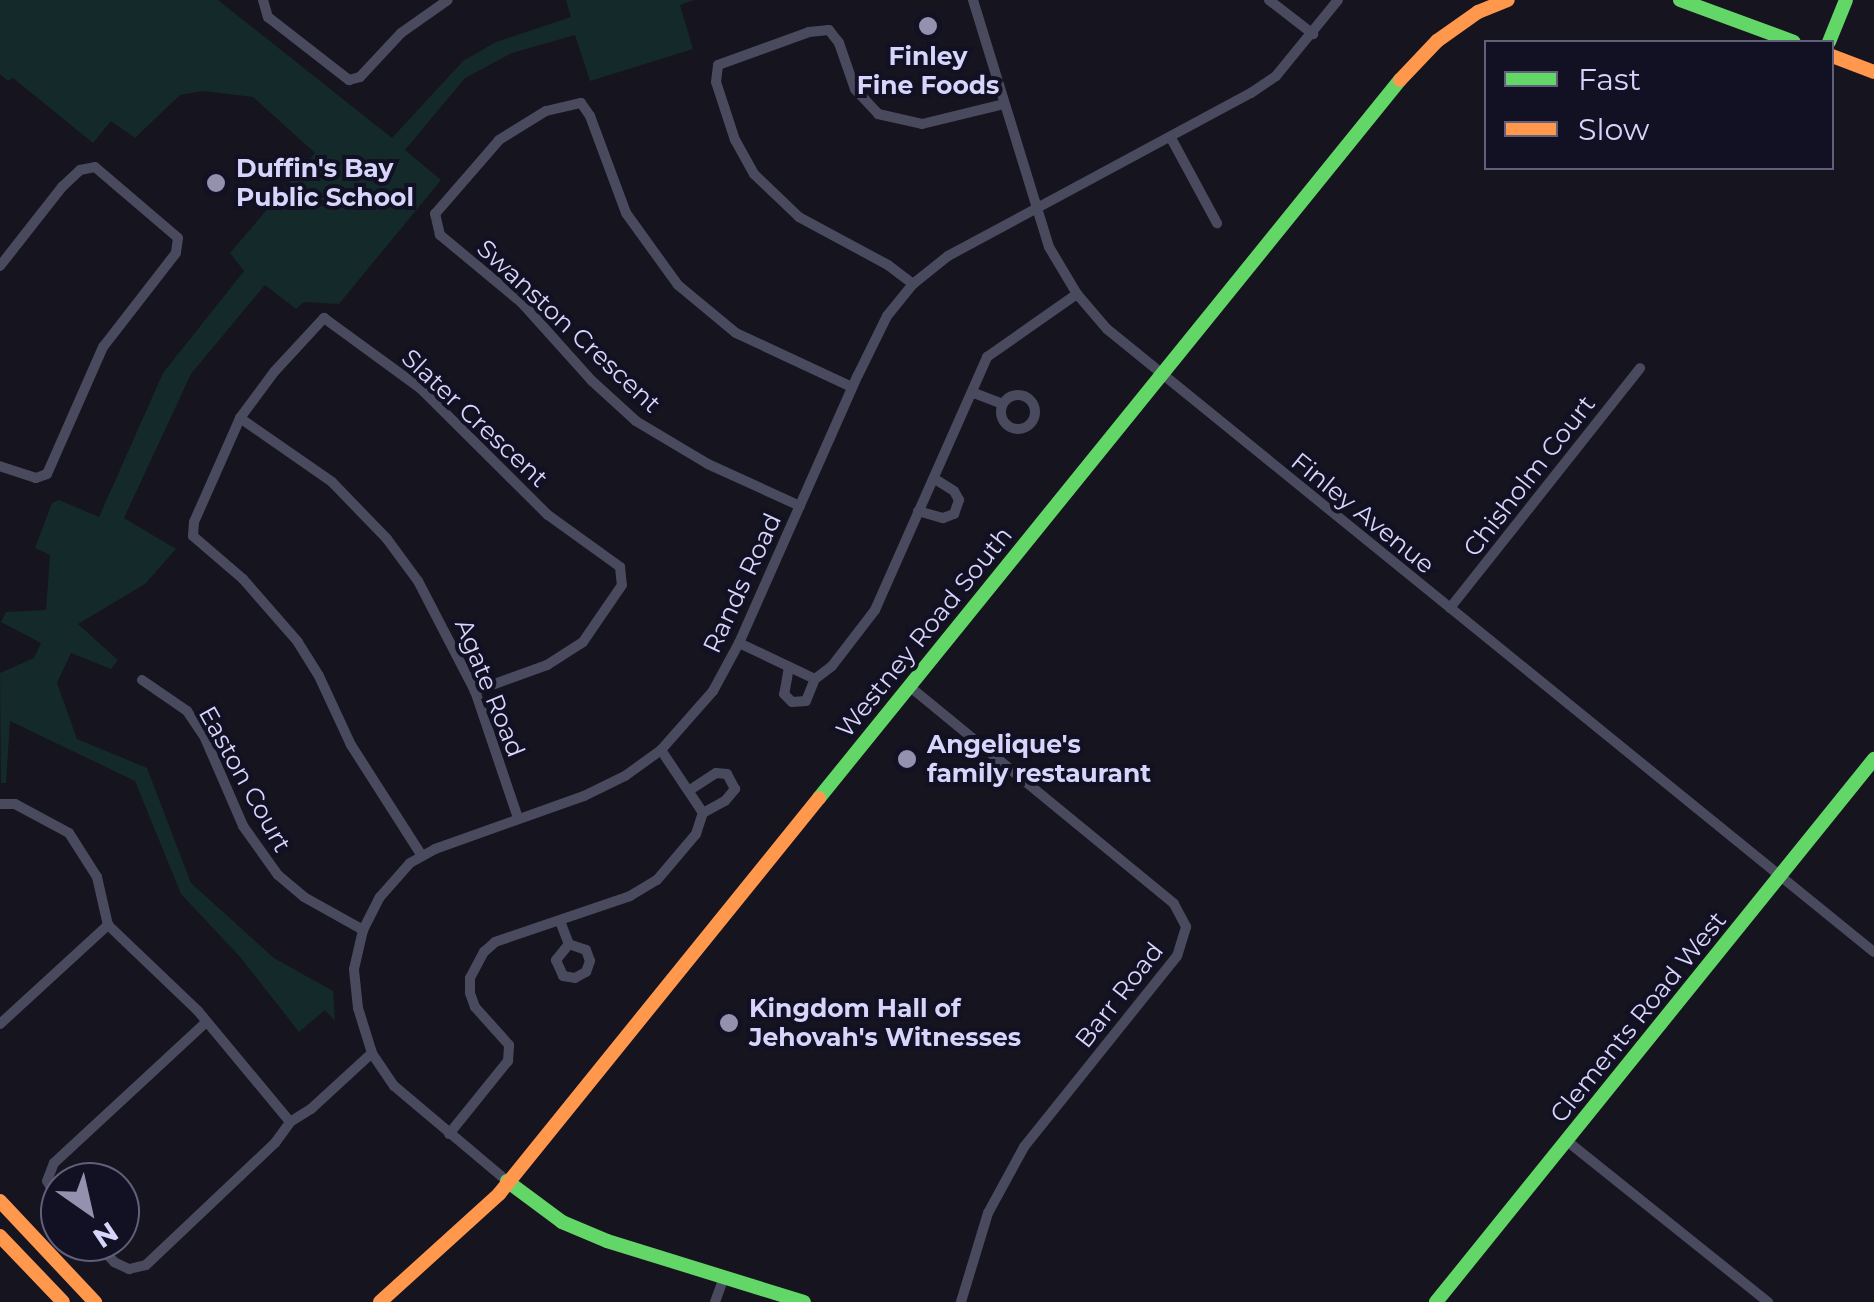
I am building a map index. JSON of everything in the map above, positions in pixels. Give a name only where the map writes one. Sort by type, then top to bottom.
[{"type":"main road","name":"Westney Road South","points":[[380,1302],[457,1235],[508,1181],[1406,73],[1437,41],[1478,12],[1508,0]]},
{"type":"main road","points":[[1680,0],[1789,40]]},
{"type":"main road","points":[[1830,40],[1846,0]]},
{"type":"main road","points":[[1834,57],[1874,72]]},
{"type":"main road","name":"Clements Road West","points":[[1436,1302],[1874,759]]},
{"type":"main road","points":[[508,1181],[562,1222],[656,1260],[804,1302]]},
{"type":"main road","points":[[0,1201],[95,1302]]},
{"type":"main road","points":[[0,1236],[63,1302]]},
{"type":"street","points":[[263,0],[268,16],[349,80],[360,77],[402,33],[448,0]]},
{"type":"street","name":"Finley Avenue","points":[[973,0],[1049,247],[1078,294],[1107,329],[1874,952]]},
{"type":"street","points":[[1269,0],[1313,34]]},
{"type":"street","name":"Rands Road","points":[[508,1181],[394,1086],[372,1052],[354,969],[363,930],[380,897],[422,856],[584,796],[625,776],[662,750],[713,691],[740,643],[852,388],[887,316],[913,284],[948,256],[1171,138],[1276,76],[1338,0]]},
{"type":"street","points":[[913,284],[888,264],[799,218],[754,174],[735,140],[716,82],[718,64],[809,32],[829,30],[855,89],[878,114],[922,124],[1004,104]]},
{"type":"street","name":"Swanston Crescent","points":[[800,506],[708,464],[636,421],[592,381],[522,303],[440,235],[436,214],[499,140],[546,111],[580,104],[590,116],[626,213],[678,285],[736,333],[852,388]]},
{"type":"street","points":[[1171,138],[1217,223]]},
{"type":"street","points":[[0,266],[80,170],[95,168],[178,238],[176,254],[103,347],[47,474],[36,478],[0,466]]},
{"type":"street","points":[[789,666],[784,694],[792,702],[806,701],[815,679],[832,666],[874,610],[988,357],[1078,294]]},
{"type":"street","name":"Slater Crescent","points":[[422,856],[351,746],[320,676],[298,642],[243,578],[193,536],[194,522],[240,418],[307,333],[324,318],[336,323],[420,388],[548,515],[620,567],[622,585],[583,642],[547,666],[475,691]]},
{"type":"street","name":"Chisholm Court","points":[[1450,608],[1640,368]]},
{"type":"street","points":[[974,393],[1000,404]]},
{"type":"street","name":"Agate Road","points":[[240,418],[306,460],[387,539],[418,580],[475,691],[518,818]]},
{"type":"street","points":[[918,511],[943,518],[954,514],[959,500],[954,491],[935,479]]},
{"type":"street","points":[[740,643],[815,679]]},
{"type":"street","name":"Easton Court","points":[[142,680],[187,711],[205,738],[243,826],[278,875],[304,898],[363,930]]},
{"type":"street","name":"Barr Road","points":[[908,686],[1174,904],[1186,927],[1178,956],[1024,1147],[988,1213],[960,1302]]},
{"type":"street","points":[[662,750],[703,813]]},
{"type":"street","points":[[449,1134],[508,1061],[509,1045],[475,1007],[470,993],[476,965],[496,942],[560,921],[657,880],[696,834],[703,813],[725,802],[735,790],[726,774],[716,773],[690,790]]},
{"type":"street","points":[[0,804],[4,800],[15,804],[69,834],[97,877],[108,925],[206,1022],[290,1122]]},
{"type":"street","points":[[560,921],[569,944]]},
{"type":"street","points":[[0,1024],[108,925]]},
{"type":"street","points":[[55,1162],[206,1022]]},
{"type":"street","points":[[114,1262],[129,1269],[146,1265],[275,1143],[290,1122],[372,1052]]},
{"type":"street","points":[[1566,1141],[1768,1302]]},
{"type":"street","points":[[715,1302],[723,1280]]},
{"type":"green space","points":[[0,0],[218,0],[392,138],[463,61],[496,42],[571,17],[566,0],[694,0],[680,5],[693,49],[590,81],[575,35],[512,53],[465,78],[405,150],[441,180],[339,304],[304,302],[296,309],[265,285],[191,374],[124,518],[176,549],[145,584],[78,624],[118,660],[111,669],[71,653],[57,683],[77,739],[147,768],[191,883],[274,958],[333,991],[335,1021],[325,1010],[299,1032],[241,958],[181,894],[135,781],[10,721],[6,783],[1,783],[0,673],[34,658],[41,643],[1,622],[6,612],[46,610],[50,555],[35,548],[52,503],[59,500],[99,517],[163,373],[244,271],[230,253],[315,153],[253,97],[203,91],[180,95],[135,138],[111,121],[93,143],[13,78],[8,81],[0,74]]},
{"type":"traffic: fast","points":[[1680,0],[1789,40]]},
{"type":"traffic: fast","points":[[1830,40],[1846,0]]},
{"type":"traffic: fast","points":[[819,798],[1400,80]]},
{"type":"traffic: fast","points":[[1436,1302],[1874,759]]},
{"type":"traffic: fast","points":[[507,1181],[562,1222],[607,1241],[804,1302]]},
{"type":"traffic: slow","points":[[1400,80],[1437,41],[1478,12],[1508,0]]},
{"type":"traffic: slow","points":[[1834,57],[1874,72]]},
{"type":"traffic: slow","points":[[380,1302],[499,1194],[819,798]]},
{"type":"traffic: slow","points":[[0,1201],[95,1302]]},
{"type":"traffic: slow","points":[[0,1236],[63,1302]]},
{"type":"place","name":"Finley Fine Foods","points":[[928,26]]},
{"type":"place","name":"Duffin's Bay Public School","points":[[216,183]]},
{"type":"place","name":"Angelique's family restaurant","points":[[907,759]]},
{"type":"place","name":"Kingdom Hall of Jehovah's Witnesses","points":[[729,1023]]}]
